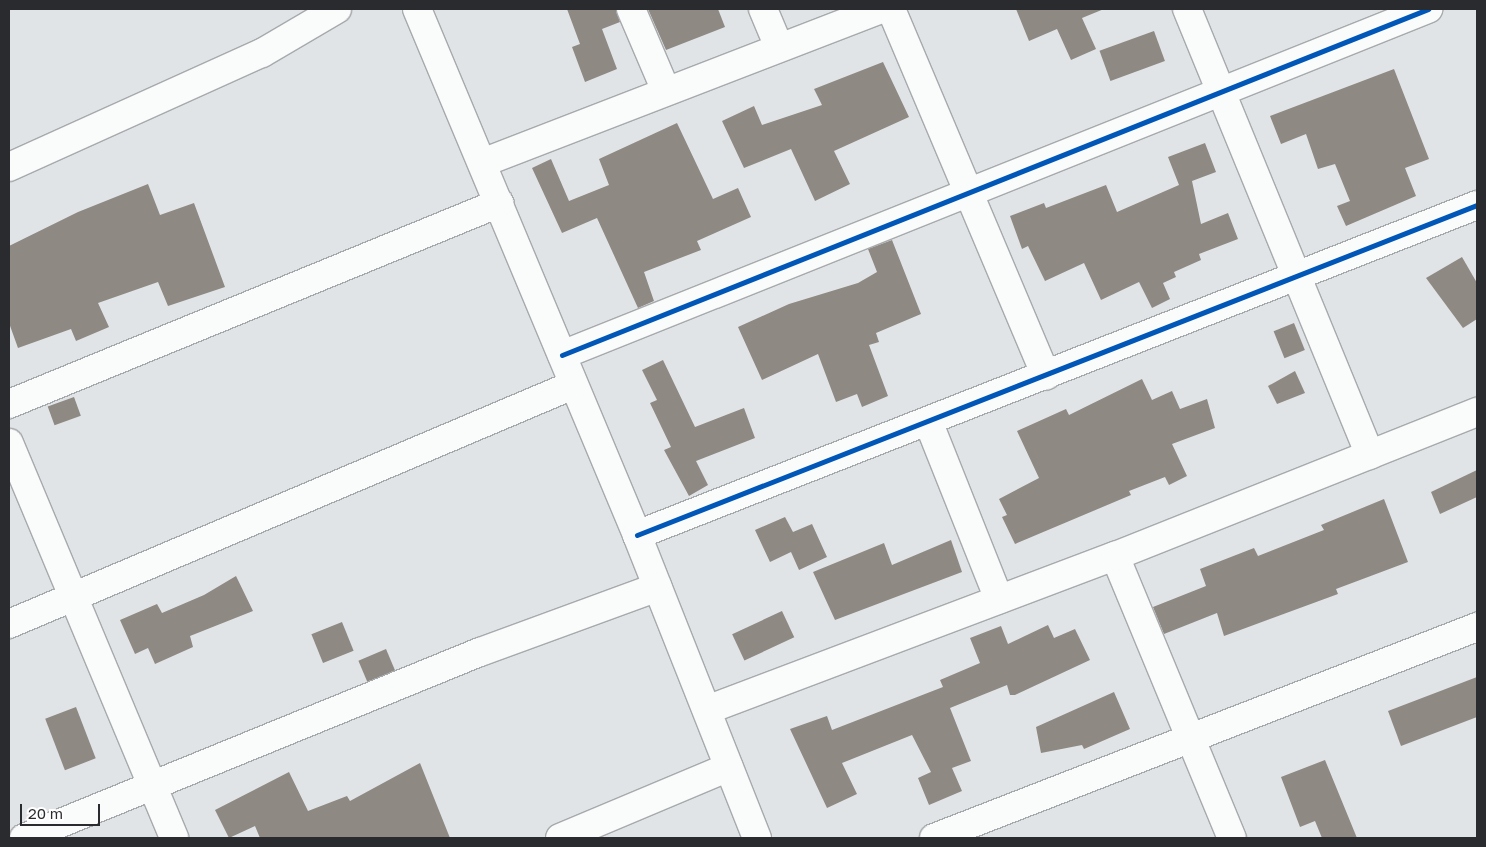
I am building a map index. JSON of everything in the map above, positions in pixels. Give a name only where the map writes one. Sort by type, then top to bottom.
[{"type":"street","points":[[9,167],[262,53],[337,9]]},
{"type":"street","points":[[417,9],[637,535],[757,838]]},
{"type":"street","points":[[632,9],[666,91]]},
{"type":"street","points":[[763,9],[779,47]]},
{"type":"street","points":[[482,163],[881,9]]},
{"type":"street","points":[[891,9],[1046,376]]},
{"type":"street","points":[[1187,9],[1370,455]]},
{"type":"street","points":[[562,355],[1222,94],[1428,9]]},
{"type":"street","points":[[9,404],[499,203]]},
{"type":"street","points":[[637,535],[1298,278],[1477,205]]},
{"type":"street","points":[[9,624],[573,385]]},
{"type":"street","points":[[707,710],[1115,556],[1477,412]]},
{"type":"street","points":[[928,421],[999,600]]},
{"type":"street","points":[[9,443],[174,838]]},
{"type":"street","points":[[1115,556],[1189,739],[1232,838]]},
{"type":"street","points":[[24,838],[480,652],[658,587]]},
{"type":"street","points":[[934,838],[1477,627]]},
{"type":"street","points":[[560,838],[729,767]]},
{"type":"building","points":[[567,9],[616,9],[620,22],[602,29],[617,69],[585,82],[572,47],[580,44]]},
{"type":"building","points":[[648,9],[718,9],[725,27],[666,50]]},
{"type":"building","points":[[1016,9],[1104,9],[1082,18],[1096,49],[1071,60],[1057,29],[1029,41]]},
{"type":"building","points":[[1154,31],[1165,61],[1110,81],[1099,51]]},
{"type":"building","points":[[883,62],[909,117],[834,151],[850,184],[815,201],[791,149],[744,168],[722,121],[754,106],[762,125],[822,105],[814,89]]},
{"type":"building","points":[[1394,69],[1429,159],[1405,168],[1416,196],[1346,226],[1337,206],[1350,201],[1335,164],[1318,169],[1306,134],[1281,144],[1270,116]]},
{"type":"building","points":[[677,123],[713,199],[738,188],[751,217],[697,241],[701,250],[644,272],[654,301],[638,308],[597,218],[562,233],[532,168],[551,159],[569,201],[609,185],[599,159]]},
{"type":"building","points":[[1205,143],[1216,172],[1192,181],[1201,224],[1228,213],[1238,239],[1199,254],[1201,260],[1174,272],[1176,277],[1163,283],[1170,299],[1152,308],[1139,282],[1101,300],[1084,263],[1045,281],[1028,246],[1022,249],[1010,216],[1044,203],[1046,208],[1106,185],[1117,212],[1179,185],[1168,157]]},
{"type":"building","points":[[148,184],[160,215],[194,203],[225,287],[168,306],[158,282],[98,303],[109,327],[76,341],[71,329],[18,348],[9,323],[9,246],[78,212]]},
{"type":"building","points":[[892,240],[921,314],[876,333],[879,342],[869,345],[888,396],[862,407],[857,394],[836,402],[818,354],[762,380],[738,327],[789,304],[858,283],[877,272],[868,249]]},
{"type":"building","points":[[1462,257],[1477,283],[1477,319],[1463,328],[1426,278]]},
{"type":"building","points":[[1294,323],[1305,350],[1284,358],[1274,331]]},
{"type":"building","points":[[663,360],[695,427],[744,408],[755,438],[696,461],[708,485],[689,496],[664,450],[671,447],[650,403],[657,400],[642,370]]},
{"type":"building","points":[[1295,371],[1305,393],[1277,404],[1268,386]]},
{"type":"building","points":[[1142,379],[1152,400],[1172,391],[1180,409],[1207,399],[1215,428],[1172,444],[1187,476],[1169,485],[1165,477],[1129,491],[1131,495],[1015,544],[1002,517],[1007,515],[999,499],[1039,478],[1017,431],[1066,409],[1069,415]]},
{"type":"building","points":[[74,397],[81,416],[55,425],[48,407]]},
{"type":"building","points":[[1477,470],[1477,497],[1440,514],[1431,492]]},
{"type":"building","points":[[1384,499],[1408,562],[1336,589],[1338,594],[1224,636],[1217,613],[1164,634],[1153,607],[1206,586],[1200,569],[1254,548],[1258,556],[1324,530],[1321,525]]},
{"type":"building","points":[[785,517],[793,532],[812,524],[827,557],[799,570],[791,552],[770,562],[755,530]]},
{"type":"building","points":[[951,540],[962,572],[835,620],[813,572],[884,543],[892,565]]},
{"type":"building","points":[[236,576],[253,611],[190,636],[193,647],[155,664],[148,648],[135,654],[120,620],[157,604],[162,613],[204,595]]},
{"type":"building","points":[[782,611],[794,637],[744,661],[732,634]]},
{"type":"building","points":[[342,622],[354,651],[323,663],[311,634]]},
{"type":"building","points":[[1048,625],[1054,638],[1075,629],[1090,660],[1015,695],[1010,695],[1007,685],[950,708],[971,761],[952,768],[962,791],[929,805],[918,778],[931,772],[912,735],[842,763],[857,794],[827,808],[790,729],[827,716],[832,730],[943,687],[940,680],[980,663],[970,638],[1001,626],[1008,644]]},
{"type":"building","points":[[386,649],[395,670],[367,682],[358,661]]},
{"type":"building","points":[[1477,677],[1477,717],[1401,746],[1388,711]]},
{"type":"building","points":[[1114,692],[1130,729],[1084,749],[1082,745],[1041,753],[1036,727]]},
{"type":"building","points":[[76,707],[96,758],[65,770],[45,719]]},
{"type":"building","points":[[1325,760],[1357,838],[1322,838],[1315,821],[1300,827],[1281,777]]},
{"type":"building","points":[[420,763],[450,838],[260,838],[255,826],[229,838],[215,810],[289,772],[308,811],[347,796],[350,801]]},
{"type":"cycle path","points":[[562,355],[1428,9]]},
{"type":"cycle path","points":[[637,535],[1477,205]]}]
